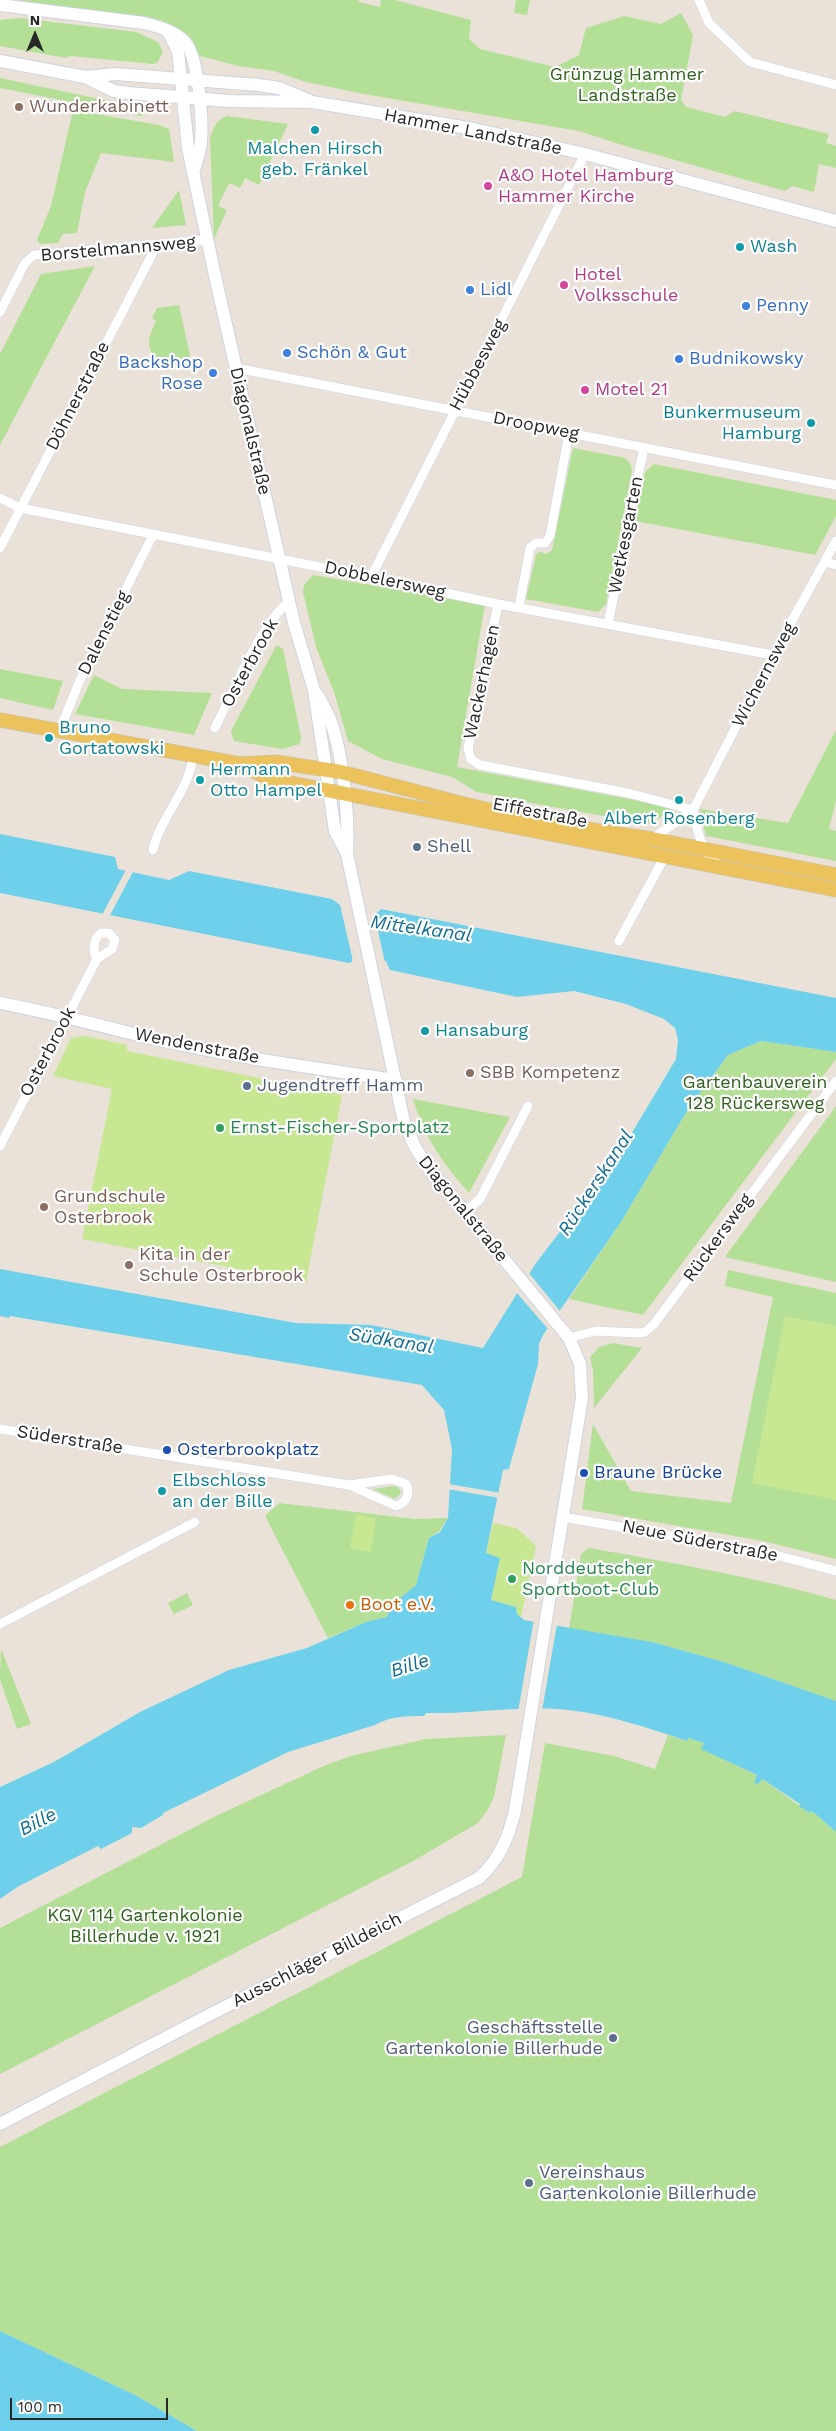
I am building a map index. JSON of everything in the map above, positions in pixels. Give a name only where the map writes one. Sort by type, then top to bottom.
[{"type":"main road","name":"Eiffestraße","points":[[0,720],[240,764],[276,762],[341,772],[541,822],[652,839],[836,875]]},
{"type":"main road","name":"Eiffestraße","points":[[240,764],[270,780],[836,890]]},
{"type":"street","points":[[699,0],[709,23],[750,62],[836,85]]},
{"type":"street","name":"Diagonalstraße","points":[[0,5],[144,22],[168,31],[180,38],[190,49],[198,79],[200,146],[194,170]]},
{"type":"street","name":"Diagonalstraße","points":[[168,31],[177,47],[188,148],[236,368],[289,602],[314,690],[336,831],[347,854]]},
{"type":"street","name":"Hammer Landstraße","points":[[0,61],[85,77],[114,91],[199,99],[312,102],[483,131],[585,154],[836,221]]},
{"type":"street","name":"Hammer Landstraße","points":[[85,77],[116,74],[198,79],[279,88],[312,102]]},
{"type":"street","name":"Hübbesweg","points":[[371,576],[585,154]]},
{"type":"street","name":"Borstelmannsweg","points":[[0,312],[25,263],[34,255],[208,240]]},
{"type":"street","name":"Döhnerstraße","points":[[0,548],[157,244]]},
{"type":"street","name":"Droopweg","points":[[236,368],[644,446],[836,485]]},
{"type":"street","name":"Wackerhagen","points":[[519,607],[530,548],[536,543],[545,543],[550,536],[569,432]]},
{"type":"street","name":"Wetkesgarten","points":[[608,624],[644,446]]},
{"type":"street","name":"Dobbelersweg","points":[[0,498],[20,508],[371,576],[498,604],[773,655]]},
{"type":"street","name":"Dalenstieg","points":[[59,732],[80,680],[153,535]]},
{"type":"street","name":"Wichernsweg","points":[[652,839],[693,810],[773,655],[836,541]]},
{"type":"street","points":[[825,562],[836,565]]},
{"type":"street","name":"Osterbrook","points":[[214,728],[266,628],[279,610],[289,602]]},
{"type":"street","name":"Wackerhagen","points":[[471,760],[468,749],[498,604]]},
{"type":"street","name":"Diagonalstraße","points":[[314,690],[332,723],[344,793],[348,829],[347,854],[404,1122],[415,1147],[427,1166],[569,1338],[580,1364],[582,1398],[564,1517]]},
{"type":"street","points":[[153,850],[157,836],[190,775],[194,756]]},
{"type":"street","name":"Eiffestraße","points":[[471,760],[480,765],[628,793],[693,810]]},
{"type":"street","points":[[693,810],[703,849],[714,861],[724,868]]},
{"type":"street","points":[[619,941],[664,856]]},
{"type":"street","name":"Osterbrook","points":[[0,1146],[97,959]]},
{"type":"street","name":"Wendenstraße","points":[[0,1003],[123,1032],[308,1068],[396,1080]]},
{"type":"street","name":"Rückersweg","points":[[569,1338],[596,1331],[639,1334],[645,1332],[654,1324],[836,1081]]},
{"type":"street","points":[[464,1213],[480,1198],[528,1106]]},
{"type":"street","name":"Süderstraße","points":[[0,1429],[349,1485]]},
{"type":"street","points":[[398,1479],[406,1484],[408,1493],[405,1501],[394,1506],[349,1485],[398,1479]]},
{"type":"street","name":"Neue Süderstraße","points":[[564,1517],[764,1552],[836,1571]]},
{"type":"street","name":"Ausschläger Billdeich","points":[[0,2124],[479,1878],[501,1853],[510,1831],[564,1517]]},
{"type":"street","points":[[0,1624],[194,1522]]},
{"type":"green space","name":"Grünzug Hammer Landstraße","points":[[14,0],[359,0],[359,2],[380,7],[381,0],[395,0],[471,20],[469,39],[480,49],[555,67],[579,55],[586,28],[624,16],[661,24],[681,13],[693,35],[681,100],[686,107],[725,117],[735,111],[829,134],[826,143],[836,146],[836,168],[819,164],[814,192],[792,186],[785,191],[579,131],[364,94],[306,82],[274,71],[238,66],[200,56],[184,36],[173,26],[161,20]]},
{"type":"green space","points":[[516,0],[530,0],[527,15],[514,13]]},
{"type":"green space","points":[[19,18],[136,32],[158,42],[163,52],[157,63],[153,64],[70,56],[66,58],[0,46],[0,20]]},
{"type":"green space","points":[[0,78],[147,109],[142,116],[0,88]]},
{"type":"green space","points":[[73,110],[159,125],[169,129],[174,162],[101,153],[85,192],[77,233],[63,234],[58,243],[40,244],[37,240],[51,206]]},
{"type":"green space","points":[[227,116],[288,124],[259,185],[245,178],[240,188],[229,183],[218,206],[227,210],[214,239],[210,138],[214,127]]},
{"type":"green space","points":[[179,190],[186,225],[152,228]]},
{"type":"green space","points":[[95,266],[0,445],[0,354],[41,274]]},
{"type":"green space","points":[[179,305],[191,360],[158,367],[149,344],[150,335],[156,321],[152,318],[157,308]]},
{"type":"green space","points":[[573,448],[625,458],[631,465],[632,471],[606,604],[598,612],[526,599],[536,555],[539,552],[547,554],[552,550]]},
{"type":"green space","points":[[654,464],[836,500],[836,516],[815,555],[635,521],[645,472]]},
{"type":"green space","points":[[313,575],[485,605],[457,767],[677,808],[649,824],[477,792],[452,777],[382,759],[348,741],[334,692],[316,647],[303,592],[304,585]]},
{"type":"green space","points":[[276,646],[283,649],[301,737],[300,744],[282,749],[234,741],[231,731]]},
{"type":"green space","points":[[0,669],[63,681],[53,710],[0,698]]},
{"type":"green space","points":[[94,675],[122,689],[212,693],[194,735],[75,714]]},
{"type":"green space","points":[[836,730],[836,801],[829,829],[836,831],[836,861],[706,836],[700,809],[788,823]]},
{"type":"green space","name":"Ernst-Fischer-Sportplatz","points":[[85,1036],[127,1045],[127,1051],[342,1095],[306,1282],[82,1239],[112,1089],[53,1076],[71,1038]]},
{"type":"green space","name":"Gartenbauverein 128 Rückersweg","points":[[761,1041],[836,1052],[836,1059],[643,1315],[569,1299],[621,1222],[687,1111],[728,1055]]},
{"type":"green space","points":[[413,1099],[510,1117],[469,1193],[435,1149],[417,1112]]},
{"type":"green space","name":"Gartenbauverein 128 Rückersweg","points":[[836,1106],[836,1282],[725,1257]]},
{"type":"green space","points":[[728,1270],[836,1293],[836,1559],[763,1541],[582,1509],[593,1424],[631,1491],[731,1503],[773,1297],[725,1286]]},
{"type":"green space","points":[[785,1316],[836,1326],[836,1500],[752,1483]]},
{"type":"green space","points":[[613,1343],[642,1348],[594,1408],[593,1370],[590,1357],[599,1347]]},
{"type":"green space","points":[[394,1486],[399,1488],[401,1493],[395,1499],[373,1489]]},
{"type":"green space","points":[[279,1503],[415,1519],[448,1518],[439,1531],[429,1538],[416,1585],[392,1605],[387,1617],[366,1622],[328,1638],[265,1516]]},
{"type":"green space","points":[[356,1514],[376,1518],[371,1552],[350,1548]]},
{"type":"green space","name":"Norddeutscher Sportboot-Club","points":[[493,1523],[517,1528],[536,1546],[521,1617],[517,1614],[516,1607],[491,1600],[499,1558],[486,1553]]},
{"type":"green space","points":[[589,1548],[744,1577],[836,1600],[836,1701],[724,1662],[652,1642],[569,1629],[581,1554]]},
{"type":"green space","points":[[187,1593],[193,1605],[174,1614],[168,1603]]},
{"type":"green space","points":[[1,1649],[31,1724],[17,1729],[0,1679]]},
{"type":"green space","name":"KGV 114 Gartenkolonie Billerhude v. 1921","points":[[506,1735],[494,1797],[478,1823],[415,1860],[0,2074],[0,1928],[218,1815],[326,1765],[351,1756],[426,1739]]},
{"type":"green space","points":[[668,1735],[686,1741],[688,1738],[704,1743],[702,1749],[758,1776],[754,1783],[758,1784],[762,1779],[810,1813],[812,1811],[836,1832],[836,2431],[197,2431],[135,2395],[0,2331],[0,2147],[522,1877],[545,1743],[614,1756],[655,1769]]},
{"type":"water","points":[[0,834],[115,857],[118,869],[169,880],[189,871],[332,899],[340,905],[342,912],[376,914],[381,909],[836,998],[836,1052],[761,1041],[728,1055],[687,1111],[621,1222],[543,1335],[539,1344],[538,1364],[509,1469],[503,1470],[486,1553],[500,1558],[491,1600],[516,1607],[517,1614],[524,1620],[652,1642],[724,1662],[836,1701],[836,1832],[812,1811],[810,1813],[799,1806],[800,1804],[762,1779],[758,1784],[754,1783],[757,1775],[701,1749],[704,1743],[688,1738],[687,1741],[613,1718],[568,1710],[532,1708],[426,1713],[424,1716],[393,1718],[288,1752],[163,1813],[163,1815],[141,1828],[132,1827],[132,1833],[101,1849],[98,1846],[19,1886],[0,1899],[0,1787],[54,1762],[140,1712],[229,1670],[307,1648],[366,1622],[387,1617],[392,1605],[416,1585],[429,1538],[440,1532],[448,1518],[452,1449],[444,1410],[422,1385],[10,1316],[9,1318],[0,1316],[0,1269],[296,1323],[371,1325],[483,1348],[536,1263],[618,1156],[676,1059],[678,1040],[675,1028],[664,1019],[626,1004],[574,991],[517,997],[390,970],[386,961],[352,959],[352,962],[349,963],[0,893]]},
{"type":"water","points":[[0,2331],[135,2395],[197,2431],[0,2431]]},
{"type":"pier","points":[[127,868],[134,870],[109,917],[102,915]]},
{"type":"pier","points":[[341,909],[374,912],[385,963],[353,961]]},
{"type":"pier","points":[[528,1272],[560,1311],[548,1329],[516,1292]]},
{"type":"pier","points":[[448,1484],[501,1493],[500,1498],[447,1489]]},
{"type":"pier","points":[[534,1619],[557,1624],[542,1711],[518,1712]]},
{"type":"place","name":"Wunderkabinett","points":[[19,107]]},
{"type":"place","name":"Malchen Hirsch geb. Fränkel","points":[[315,130]]},
{"type":"place","name":"A&O Hotel Hamburg Hammer Kirche","points":[[488,186]]},
{"type":"place","name":"Wash","points":[[740,247]]},
{"type":"place","name":"Hotel Volksschule","points":[[564,285]]},
{"type":"place","name":"Lidl","points":[[470,290]]},
{"type":"place","name":"Penny","points":[[746,306]]},
{"type":"place","name":"Schön & Gut","points":[[287,353]]},
{"type":"place","name":"Budnikowsky","points":[[679,359]]},
{"type":"place","name":"Backshop Rose","points":[[213,373]]},
{"type":"place","name":"Motel 21","points":[[585,390]]},
{"type":"place","name":"Bunkermuseum Hamburg","points":[[811,423]]},
{"type":"place","name":"Bruno Gortatowski","points":[[49,738]]},
{"type":"place","name":"Hermann Otto Hampel","points":[[200,780]]},
{"type":"place","name":"Albert Rosenberg","points":[[679,800]]},
{"type":"place","name":"Shell","points":[[417,847]]},
{"type":"place","name":"Hansaburg","points":[[425,1031]]},
{"type":"place","name":"SBB Kompetenz","points":[[470,1073]]},
{"type":"place","name":"Jugendtreff Hamm","points":[[247,1086]]},
{"type":"place","name":"Ernst-Fischer-Sportplatz","points":[[220,1128]]},
{"type":"place","name":"Grundschule Osterbrook","points":[[44,1207]]},
{"type":"place","name":"Kita in der Schule Osterbrook","points":[[129,1265]]},
{"type":"place","name":"Osterbrookplatz","points":[[167,1450]]},
{"type":"place","name":"Braune Brücke","points":[[584,1473]]},
{"type":"place","name":"Elbschloss an der Bille","points":[[162,1491]]},
{"type":"place","name":"Norddeutscher Sportboot-Club","points":[[512,1579]]},
{"type":"place","name":"Boot e.V.","points":[[350,1605]]},
{"type":"place","name":"Geschäftsstelle Gartenkolonie Billerhude","points":[[613,2038]]},
{"type":"place","name":"Vereinshaus Gartenkolonie Billerhude","points":[[529,2183]]},
{"type":"water label","name":"Mittelkanal","points":[[421,929]]},
{"type":"water label","name":"Rückerskanal","points":[[596,1183]]},
{"type":"water label","name":"Südkanal","points":[[391,1341]]},
{"type":"water label","name":"Bille","points":[[410,1666]]},
{"type":"water label","name":"Bille","points":[[38,1822]]}]
